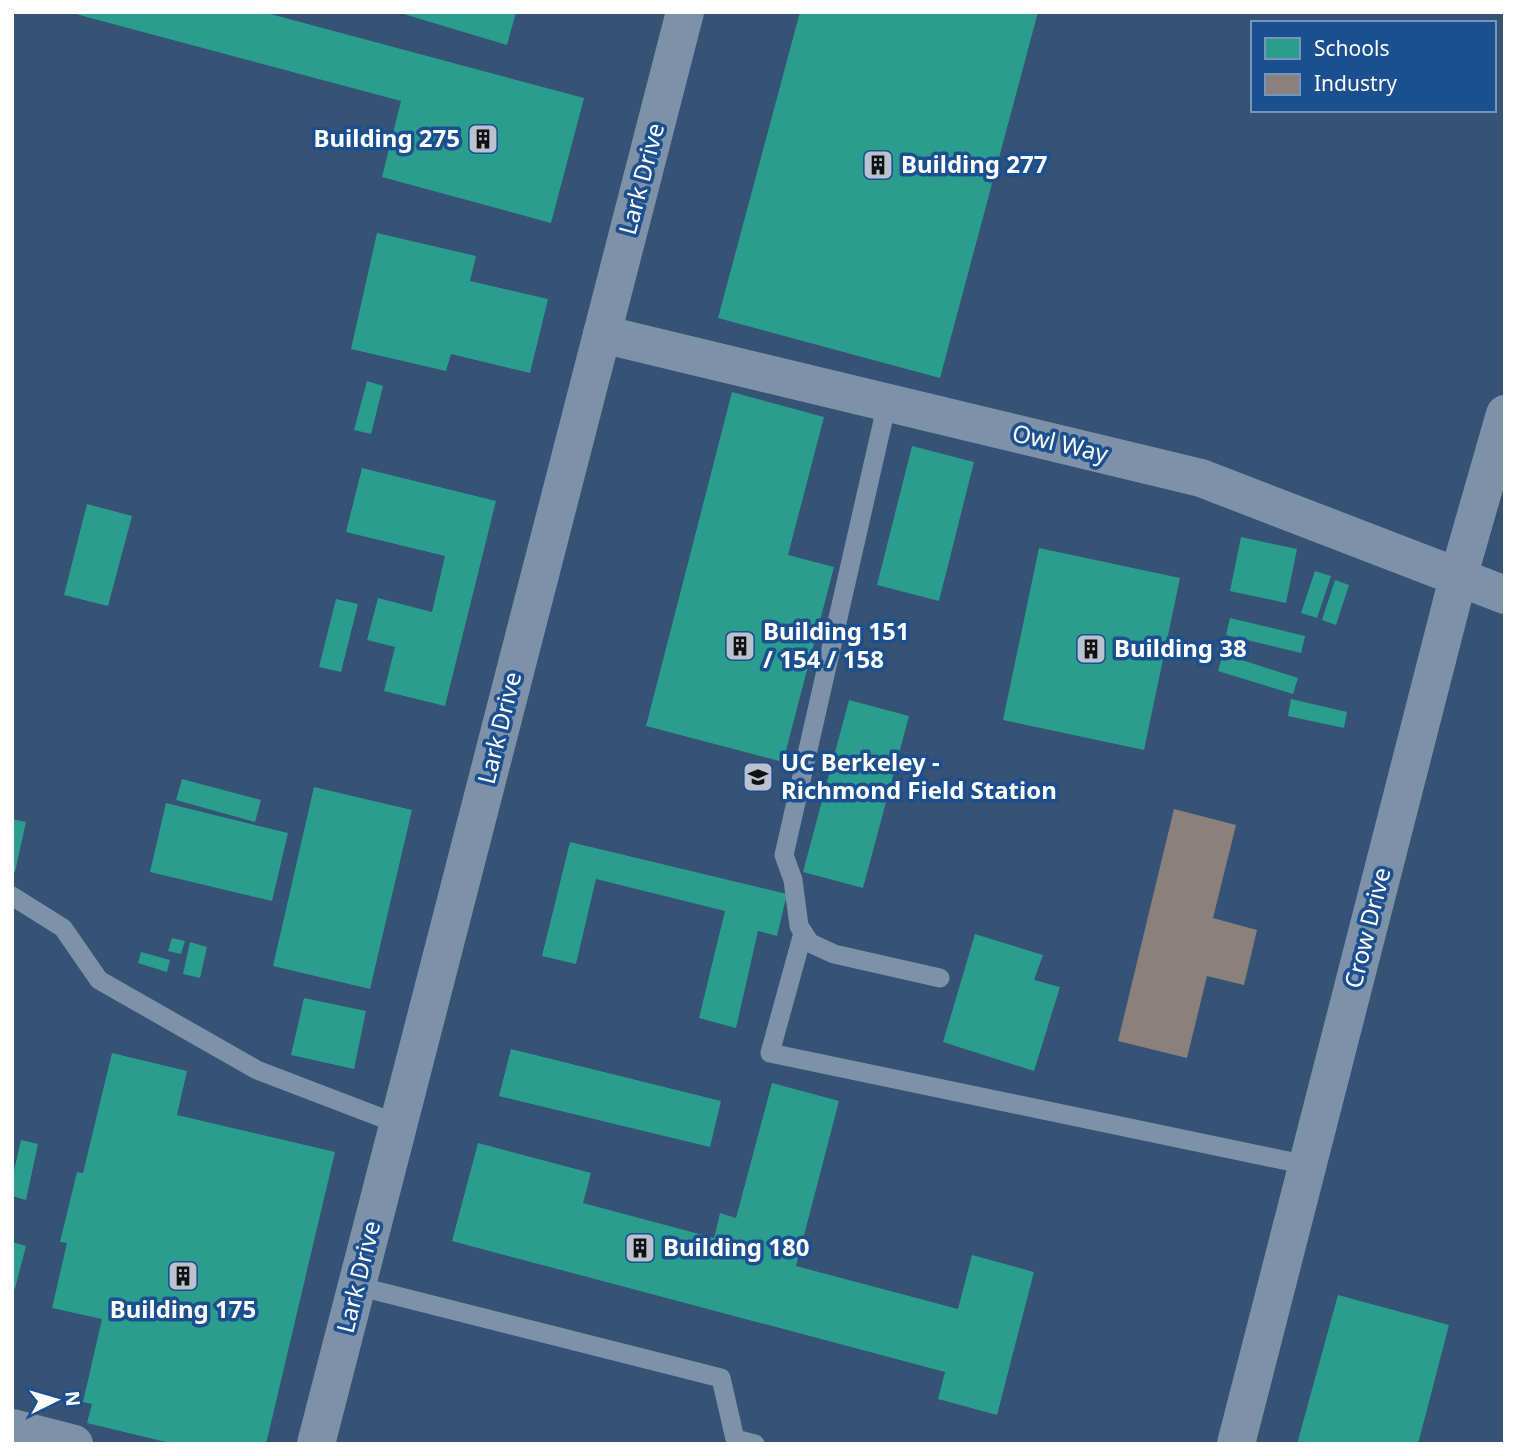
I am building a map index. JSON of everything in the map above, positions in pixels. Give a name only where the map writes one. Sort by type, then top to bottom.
[{"type":"street","name":"Lark Drive","points":[[316,1444],[685,12]]},
{"type":"street","name":"Owl Way","points":[[602,334],[1201,478],[1505,596]]},
{"type":"street","name":"Crow Drive","points":[[1236,1444],[1458,578],[1505,414]]},
{"type":"street","points":[[12,1428],[75,1444]]},
{"type":"lane","points":[[887,403],[784,855],[793,880],[799,926],[810,943],[834,954],[940,978]]},
{"type":"lane","points":[[12,896],[63,928],[99,980],[257,1070],[398,1124]]},
{"type":"lane","points":[[803,933],[770,1053],[1307,1165]]},
{"type":"lane","points":[[357,1286],[721,1378],[735,1439],[755,1444]]},
{"type":"building: Schools","name":"Building 275","points":[[263,12],[584,98],[551,223],[382,177],[401,101],[72,13]]},
{"type":"building: Schools","points":[[397,12],[516,12],[507,45]]},
{"type":"building: Schools","name":"Building 277","points":[[800,12],[1038,12],[940,378],[718,318]]},
{"type":"building: Schools","points":[[377,233],[476,256],[470,281],[548,299],[530,373],[451,354],[446,371],[351,349]]},
{"type":"building: Schools","points":[[367,381],[383,386],[371,434],[354,430]]},
{"type":"building: Schools","name":"Building 151 / 154 / 158","points":[[732,392],[824,417],[788,555],[834,567],[783,762],[646,726]]},
{"type":"building: Schools","points":[[912,446],[974,462],[939,601],[877,585]]},
{"type":"building: Schools","points":[[362,468],[496,501],[445,706],[384,691],[395,647],[367,640],[378,598],[432,612],[445,556],[346,532]]},
{"type":"building: Schools","points":[[87,504],[132,516],[108,606],[64,595]]},
{"type":"building: Schools","points":[[1241,537],[1297,549],[1286,603],[1230,591]]},
{"type":"building: Schools","name":"Building 38","points":[[1039,548],[1180,578],[1144,750],[1003,720]]},
{"type":"building: Schools","points":[[1315,571],[1331,576],[1317,618],[1301,613]]},
{"type":"building: Schools","points":[[1335,580],[1349,585],[1336,625],[1322,620]]},
{"type":"building: Schools","points":[[336,599],[358,604],[341,672],[319,667]]},
{"type":"building: Schools","points":[[1230,618],[1305,636],[1301,653],[1226,635]]},
{"type":"building: Schools","points":[[1223,654],[1298,678],[1293,694],[1218,671]]},
{"type":"building: Schools","points":[[1291,699],[1347,712],[1344,728],[1288,716]]},
{"type":"building: Schools","points":[[849,700],[909,716],[863,888],[803,872]]},
{"type":"building: Schools","points":[[182,779],[261,800],[255,822],[176,800]]},
{"type":"building: Schools","points":[[314,787],[412,810],[370,989],[273,966]]},
{"type":"building: Schools","points":[[166,803],[288,833],[272,901],[150,872]]},
{"type":"building: Schools","points":[[12,819],[26,822],[15,872],[12,871]]},
{"type":"building: Schools","points":[[570,842],[787,894],[777,936],[758,931],[736,1028],[699,1018],[725,911],[596,879],[576,964],[542,956]]},
{"type":"building: Schools","points":[[975,934],[1043,955],[1034,980],[1060,987],[1034,1071],[943,1042]]},
{"type":"building: Schools","points":[[172,938],[185,941],[181,954],[168,951]]},
{"type":"building: Schools","points":[[190,942],[207,947],[200,978],[183,974]]},
{"type":"building: Schools","points":[[141,952],[170,960],[167,972],[138,963]]},
{"type":"building: Schools","points":[[304,998],[366,1011],[354,1069],[291,1055]]},
{"type":"building: Schools","points":[[511,1049],[721,1101],[710,1147],[499,1096]]},
{"type":"building: Schools","name":"Building 175","points":[[112,1053],[187,1071],[177,1115],[335,1152],[266,1444],[174,1444],[87,1423],[92,1404],[83,1402],[102,1319],[52,1308],[67,1243],[60,1242],[77,1172],[83,1173]]},
{"type":"building: Schools","name":"Building 180","points":[[772,1083],[839,1101],[796,1266],[958,1309],[972,1255],[1034,1272],[997,1415],[938,1399],[945,1372],[452,1241],[478,1143],[591,1173],[583,1203],[714,1238],[720,1213],[736,1218]]},
{"type":"building: Schools","points":[[21,1140],[38,1144],[26,1200],[12,1196],[12,1179]]},
{"type":"building: Schools","points":[[12,1242],[26,1246],[13,1296],[12,1296]]},
{"type":"building: Schools","points":[[1338,1295],[1449,1325],[1418,1444],[1297,1444]]},
{"type":"building: Industry","points":[[1174,809],[1236,825],[1213,918],[1257,930],[1244,985],[1207,976],[1187,1058],[1118,1041]]},
{"type":"place","name":"Building 275","points":[[483,139]]},
{"type":"place","name":"Building 277","points":[[878,165]]},
{"type":"place","name":"Building 151 / 154 / 158","points":[[740,646]]},
{"type":"place","name":"Building 38","points":[[1091,649]]},
{"type":"place","name":"UC Berkeley - Richmond Field Station","points":[[758,777]]},
{"type":"place","name":"Building 180","points":[[640,1248]]},
{"type":"place","name":"Building 175","points":[[183,1276]]}]
